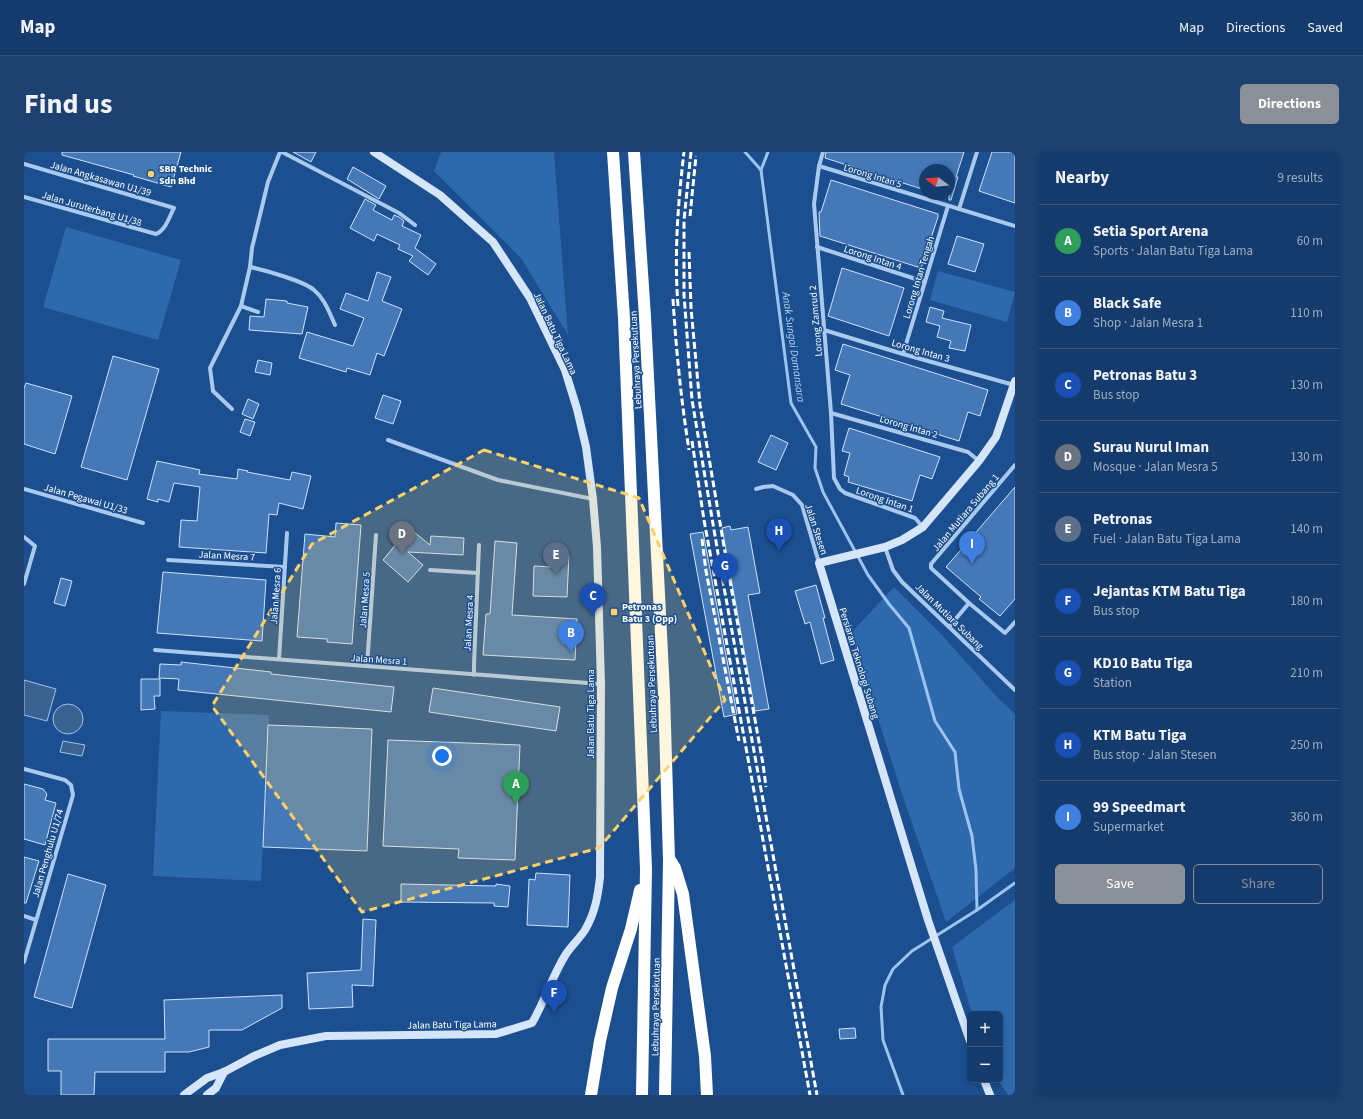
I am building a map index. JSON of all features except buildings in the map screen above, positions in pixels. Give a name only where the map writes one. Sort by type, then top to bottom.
[{"type":"highway","name":"Lebuhraya Persekutuan","points":[[613,152],[624,318],[646,868],[642,1095]]},
{"type":"highway","name":"Lebuhraya Persekutuan","points":[[634,152],[645,317],[664,693],[669,860],[665,1095]]},
{"type":"highway","points":[[669,860],[675,868],[683,894],[705,1056],[706,1095]]},
{"type":"highway","points":[[591,1095],[600,1041],[612,988],[631,929],[646,868]]},
{"type":"street","points":[[232,409],[213,391],[210,368],[241,306],[250,267],[252,248],[268,182],[281,152],[399,213],[415,225]]},
{"type":"street","name":"Jalan Batu Tiga Lama","points":[[184,1095],[207,1078],[224,1072],[254,1056],[280,1045],[326,1036],[496,1034],[532,1023],[542,1006],[554,977],[566,954],[585,930],[593,914],[598,898],[600,877],[601,684],[599,603],[593,499],[586,447],[577,409],[565,370],[530,298],[493,242],[440,195],[374,152]]},
{"type":"street","name":"Lorong Zamrud 2","points":[[823,152],[819,166],[814,204],[831,413],[834,478],[840,489]]},
{"type":"street","points":[[960,209],[977,152]]},
{"type":"street","name":"Jalan Angkasawan U1/39","points":[[24,164],[174,208],[164,228],[161,232],[156,234]]},
{"type":"street","name":"Lorong Intan 5","points":[[819,166],[1015,226]]},
{"type":"street","name":"Jalan Juruterbang U1/38","points":[[24,197],[156,234]]},
{"type":"street","name":"Lorong Intan Tengah","points":[[902,354],[948,206]]},
{"type":"street","name":"Lorong Intan 4","points":[[817,247],[925,282]]},
{"type":"street","points":[[250,267],[298,282],[314,290],[326,303],[335,325]]},
{"type":"street","points":[[241,306],[258,312]]},
{"type":"street","name":"Lorong Intan 3","points":[[824,330],[902,354],[1014,383]]},
{"type":"street","points":[[819,563],[884,547],[902,540],[923,527],[979,461],[996,438],[1014,383]]},
{"type":"street","name":"Lorong Intan 2","points":[[831,413],[968,452],[979,461]]},
{"type":"street","points":[[388,440],[498,480],[593,499]]},
{"type":"street","name":"Jalan Mutiara Subang 1","points":[[969,603],[931,568],[931,564],[1015,464]]},
{"type":"street","name":"Jalan Stesen","points":[[756,489],[774,486],[793,495],[802,505],[819,563]]},
{"type":"street","name":"Jalan Pegawai U1/33","points":[[24,489],[143,523]]},
{"type":"street","name":"Lorong Intan 1","points":[[840,489],[845,493],[915,518],[923,527]]},
{"type":"street","name":"Jalan Mesra 6","points":[[279,659],[287,533]]},
{"type":"street","name":"Jalan Mesra 5","points":[[367,666],[376,535]]},
{"type":"street","points":[[24,537],[35,546],[24,584]]},
{"type":"street","name":"Jalan Mesra 4","points":[[474,674],[479,545]]},
{"type":"street","name":"Jalan Mutiara Subang","points":[[884,547],[893,570],[902,582],[1015,690]]},
{"type":"street","name":"Jalan Mesra 7","points":[[168,560],[285,567]]},
{"type":"street","name":"Persiaran Teknologi Subang","points":[[819,563],[928,920],[967,1032]]},
{"type":"street","points":[[430,570],[478,573]]},
{"type":"street","points":[[949,627],[969,603],[1005,634],[1015,622]]},
{"type":"street","name":"Jalan Mesra 1","points":[[155,650],[601,684]]},
{"type":"street","name":"Jalan Penghulu U1/74","points":[[24,769],[65,780],[71,785],[73,795],[24,962]]},
{"type":"street","points":[[24,916],[36,920]]},
{"type":"street","points":[[207,1095],[216,1088],[224,1072]]},
{"type":"street","points":[[985,1083],[990,1095]]},
{"type":"highlighted area","points":[[484,450],[639,498],[725,700],[599,848],[362,912],[212,706],[312,544]]},
{"type":"shaded area","points":[[441,152],[554,152],[568,335],[521,258],[434,171]]},
{"type":"shaded area","points":[[66,227],[181,260],[158,340],[43,307]]},
{"type":"shaded area","points":[[938,271],[1015,292],[1007,322],[930,300]]},
{"type":"shaded area","points":[[894,587],[941,634],[998,698],[1015,714],[1015,868],[946,922],[902,794],[851,633]]},
{"type":"shaded area","points":[[24,680],[56,689],[47,721],[24,715]]},
{"type":"shaded area","points":[[68,704],[74,705],[82,713],[82,725],[74,733],[68,734],[62,733],[54,725],[53,719],[54,713],[62,705]]},
{"type":"shaded area","points":[[161,711],[269,715],[261,881],[153,876]]},
{"type":"shaded area","points":[[63,741],[85,745],[82,756],[60,752]]},
{"type":"shaded area","points":[[1015,900],[1015,1095],[1008,1095],[1000,1083],[1003,1083],[1003,1011],[971,1011],[952,947]]},
{"type":"waterway","points":[[745,152],[761,170]]},
{"type":"waterway","name":"Anak Sungai Damansara","points":[[768,152],[761,170],[791,403],[816,447],[815,468],[823,492],[868,575],[909,628],[935,721],[955,752],[959,789],[972,836],[976,870],[977,910]]},
{"type":"waterway","points":[[903,1095],[883,1040],[881,1007],[885,985],[893,969],[912,951],[977,910],[1015,883]]},
{"type":"railway","points":[[678,306],[676,267],[677,229],[684,152]]},
{"type":"railway","points":[[691,152],[684,220],[684,295],[692,400],[721,571],[817,1095]]},
{"type":"railway","points":[[690,216],[696,156]]},
{"type":"railway","points":[[689,252],[691,308],[700,405],[766,787]]},
{"type":"railway","points":[[673,299],[679,374],[689,450]]},
{"type":"railway","points":[[692,441],[704,520],[810,1095]]},
{"type":"railway","points":[[702,539],[706,571],[739,741]]},
{"type":"place","name":"SBR Technic Sdn Bhd","points":[[151,174]]},
{"type":"place","name":"KTM Batu Tiga","points":[[779,551]]},
{"type":"place","name":"Surau Nurul Iman","points":[[402,554]]},
{"type":"place","name":"99 Speedmart","points":[[972,564]]},
{"type":"place","name":"Petronas","points":[[556,575]]},
{"type":"place","name":"KD10 Batu Tiga","points":[[725,586]]},
{"type":"place","name":"Petronas Batu 3 (Opp)","points":[[614,612]]},
{"type":"place","name":"Petronas Batu 3","points":[[593,616]]},
{"type":"place","name":"Black Safe","points":[[571,653]]},
{"type":"place","name":"Setia Sport Arena","points":[[516,804]]},
{"type":"place","name":"Jejantas KTM Batu Tiga","points":[[554,1013]]}]
